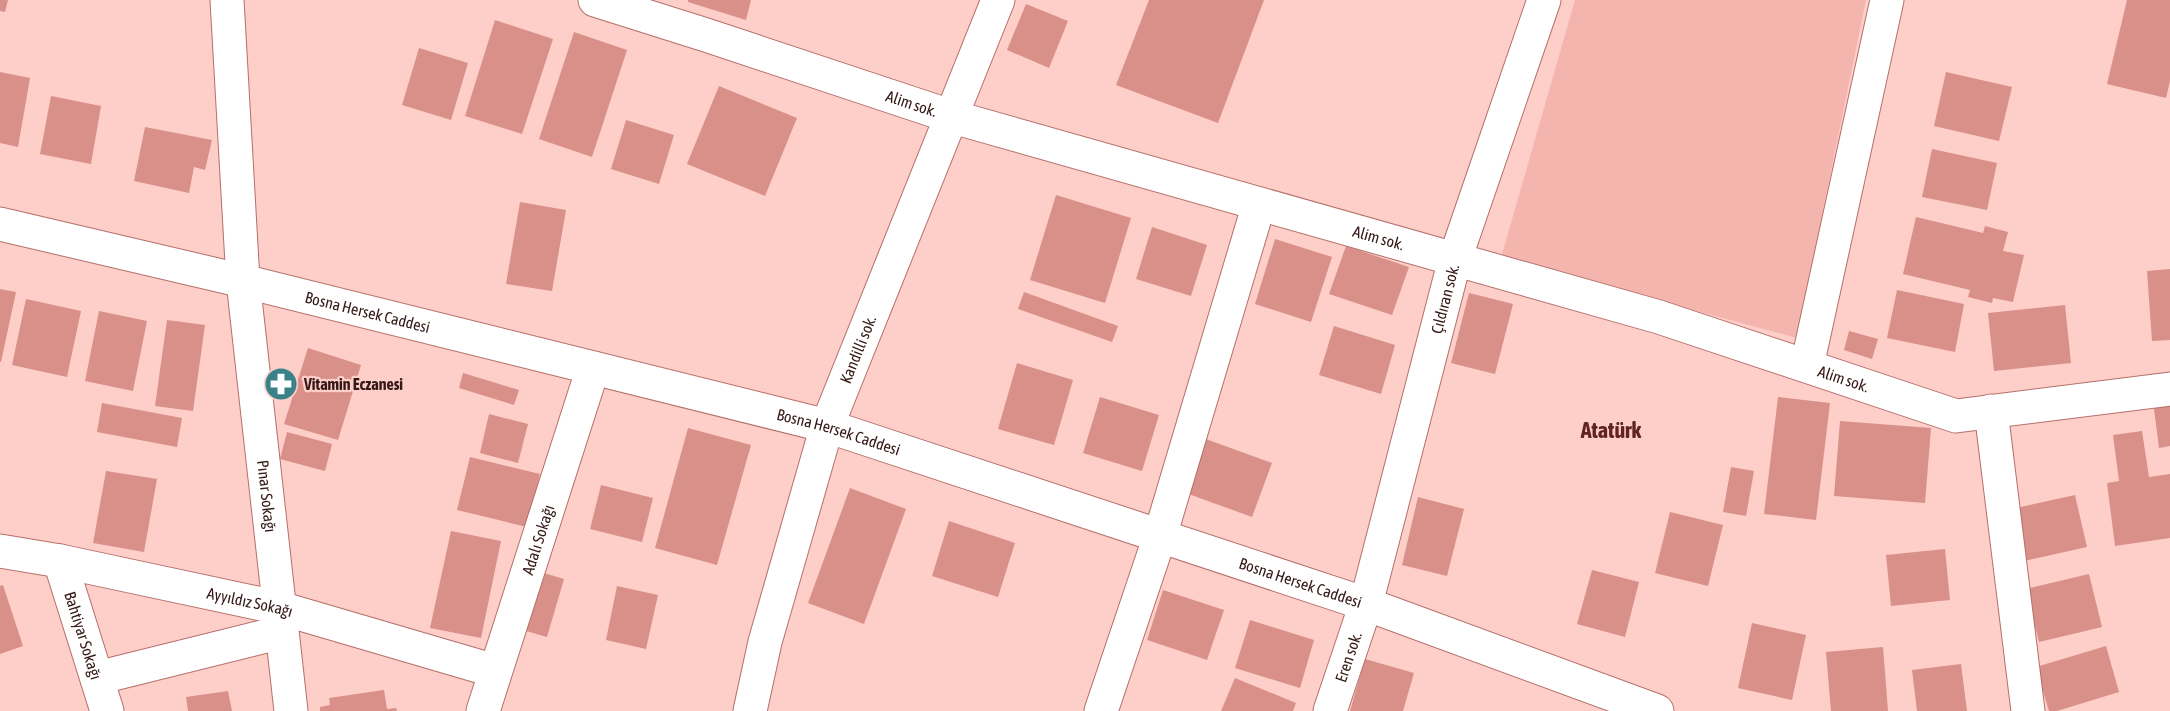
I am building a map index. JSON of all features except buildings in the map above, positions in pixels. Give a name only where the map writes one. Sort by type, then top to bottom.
[{"type":"street","name":"Pınar Sokağı","points":[[227,0],[243,281],[291,711]]},
{"type":"street","name":"Alim sok.","points":[[595,0],[706,34],[953,117],[1659,317],[1956,416],[2170,389]]},
{"type":"street","name":"Kandilli sok.","points":[[750,711],[765,642],[827,426],[953,117],[998,0]]},
{"type":"street","name":"Çıldıran sok.","points":[[1366,604],[1455,259],[1544,0]]},
{"type":"street","points":[[1808,366],[1887,0]]},
{"type":"street","points":[[1101,711],[1160,536],[1259,204]]},
{"type":"street","name":"Bosna Hersek Caddesi","points":[[0,224],[243,281],[827,426],[1366,604],[1642,708]]},
{"type":"street","name":"Adalı Sokağı","points":[[483,711],[592,369]]},
{"type":"street","points":[[1991,411],[2028,711]]},
{"type":"street","name":"Ayyıldız Sokağı","points":[[0,551],[60,561],[281,620],[495,671]]},
{"type":"street","name":"Bahtiyar Sokağı","points":[[60,561],[107,711]]},
{"type":"street","name":"Eren sok.","points":[[1330,711],[1366,604]]},
{"type":"street","points":[[97,678],[281,620]]},
{"type":"shaded area","points":[[1575,0],[1866,0],[1797,338],[1501,258]]},
{"type":"place","name":"Vitamin Eczanesi","points":[[281,384]]},
{"type":"district","name":"Atatürk","points":[[1611,430]]}]
